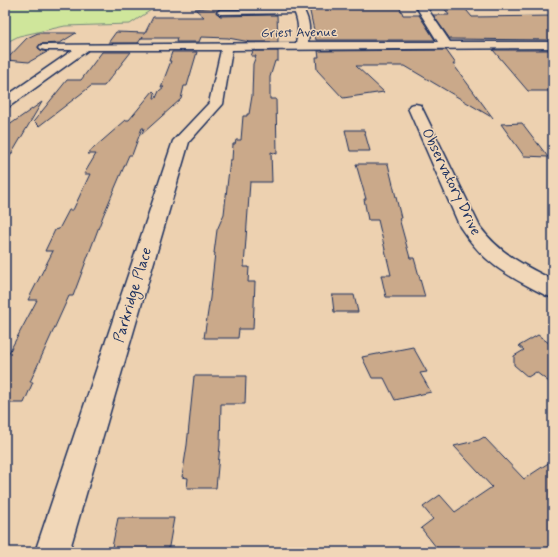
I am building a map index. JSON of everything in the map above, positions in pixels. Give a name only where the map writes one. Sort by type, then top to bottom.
[{"type":"street","points":[[420,5],[446,45]]},
{"type":"street","points":[[301,47],[304,29],[303,8]]},
{"type":"street","name":"Griest Avenue","points":[[45,47],[553,45]]},
{"type":"street","name":"Parkridge Place","points":[[52,552],[181,141],[216,104],[227,47]]},
{"type":"street","points":[[5,102],[84,48]]},
{"type":"street","name":"Observatory Drive","points":[[415,108],[470,227],[482,244],[495,256],[520,274],[553,290]]},
{"type":"lane","points":[[220,12],[303,8]]},
{"type":"green space","points":[[5,5],[168,5],[151,10],[130,24],[65,26],[19,36],[5,43]]},
{"type":"building","points":[[277,5],[277,8],[220,8],[216,12],[220,16],[277,15],[278,42],[250,42],[228,38],[201,37],[199,42],[176,42],[177,38],[142,38],[143,36],[138,43],[108,43],[116,32],[145,33],[153,17],[204,17],[195,9],[222,6]]},
{"type":"building","points":[[399,5],[403,15],[419,15],[435,40],[316,40],[310,6]]},
{"type":"building","points":[[442,5],[462,5],[472,17],[553,16],[553,40],[450,39],[433,15],[449,15]]},
{"type":"building","points":[[38,33],[76,33],[60,43],[40,44],[38,48],[47,52],[29,62],[6,60],[27,38]]},
{"type":"building","points":[[446,50],[456,64],[453,64],[493,118],[405,66],[356,66],[384,92],[343,98],[317,70],[316,57],[319,57],[318,51]]},
{"type":"building","points":[[493,50],[553,50],[553,91],[528,91]]},
{"type":"building","points":[[253,51],[278,51],[278,61],[275,61],[270,77],[270,99],[276,99],[277,154],[271,152],[272,182],[250,182],[244,267],[249,267],[248,282],[255,282],[253,329],[239,329],[238,338],[204,338],[217,230],[224,214],[233,144],[235,144],[236,140],[241,140],[243,116],[247,116],[247,114],[249,114],[252,96],[253,64],[256,56],[251,56]]},
{"type":"building","points":[[102,52],[131,52],[104,86],[91,86],[39,126],[34,121],[67,80],[81,80]]},
{"type":"building","points":[[172,52],[197,52],[187,86],[184,86],[181,99],[142,134],[144,128],[142,128],[132,155],[129,155],[103,216],[73,296],[69,296],[30,382],[33,382],[24,403],[5,403],[5,360],[37,300],[28,300],[53,251],[45,251],[55,230],[59,229],[69,210],[73,210],[90,174],[84,174],[96,154],[87,154],[126,120],[129,120],[153,91],[155,93],[154,98],[156,98],[159,91],[164,87],[161,87],[171,61],[169,61]]},
{"type":"building","points":[[42,102],[5,165],[5,128]]},
{"type":"building","points":[[522,123],[548,157],[524,156],[501,124]]},
{"type":"building","points":[[345,130],[364,130],[370,151],[350,151]]},
{"type":"building","points":[[356,164],[388,164],[401,218],[399,218],[410,258],[414,258],[425,297],[386,297],[381,275],[391,275],[378,220],[368,220],[364,199],[366,199]]},
{"type":"building","points":[[332,295],[354,295],[358,312],[334,312]]},
{"type":"building","points":[[538,335],[553,346],[553,385],[536,372],[528,377],[514,365],[514,356],[524,350],[519,346]]},
{"type":"building","points":[[413,347],[427,372],[420,373],[431,392],[395,400],[384,378],[372,378],[362,357]]},
{"type":"building","points":[[194,376],[246,376],[245,404],[221,404],[220,445],[216,488],[187,488],[188,478],[182,477]]},
{"type":"building","points":[[484,437],[524,479],[553,460],[553,552],[440,552],[421,528],[433,519],[423,507],[440,495],[455,512],[492,487],[454,446],[479,440]]},
{"type":"building","points":[[118,518],[174,518],[168,552],[111,552]]}]
